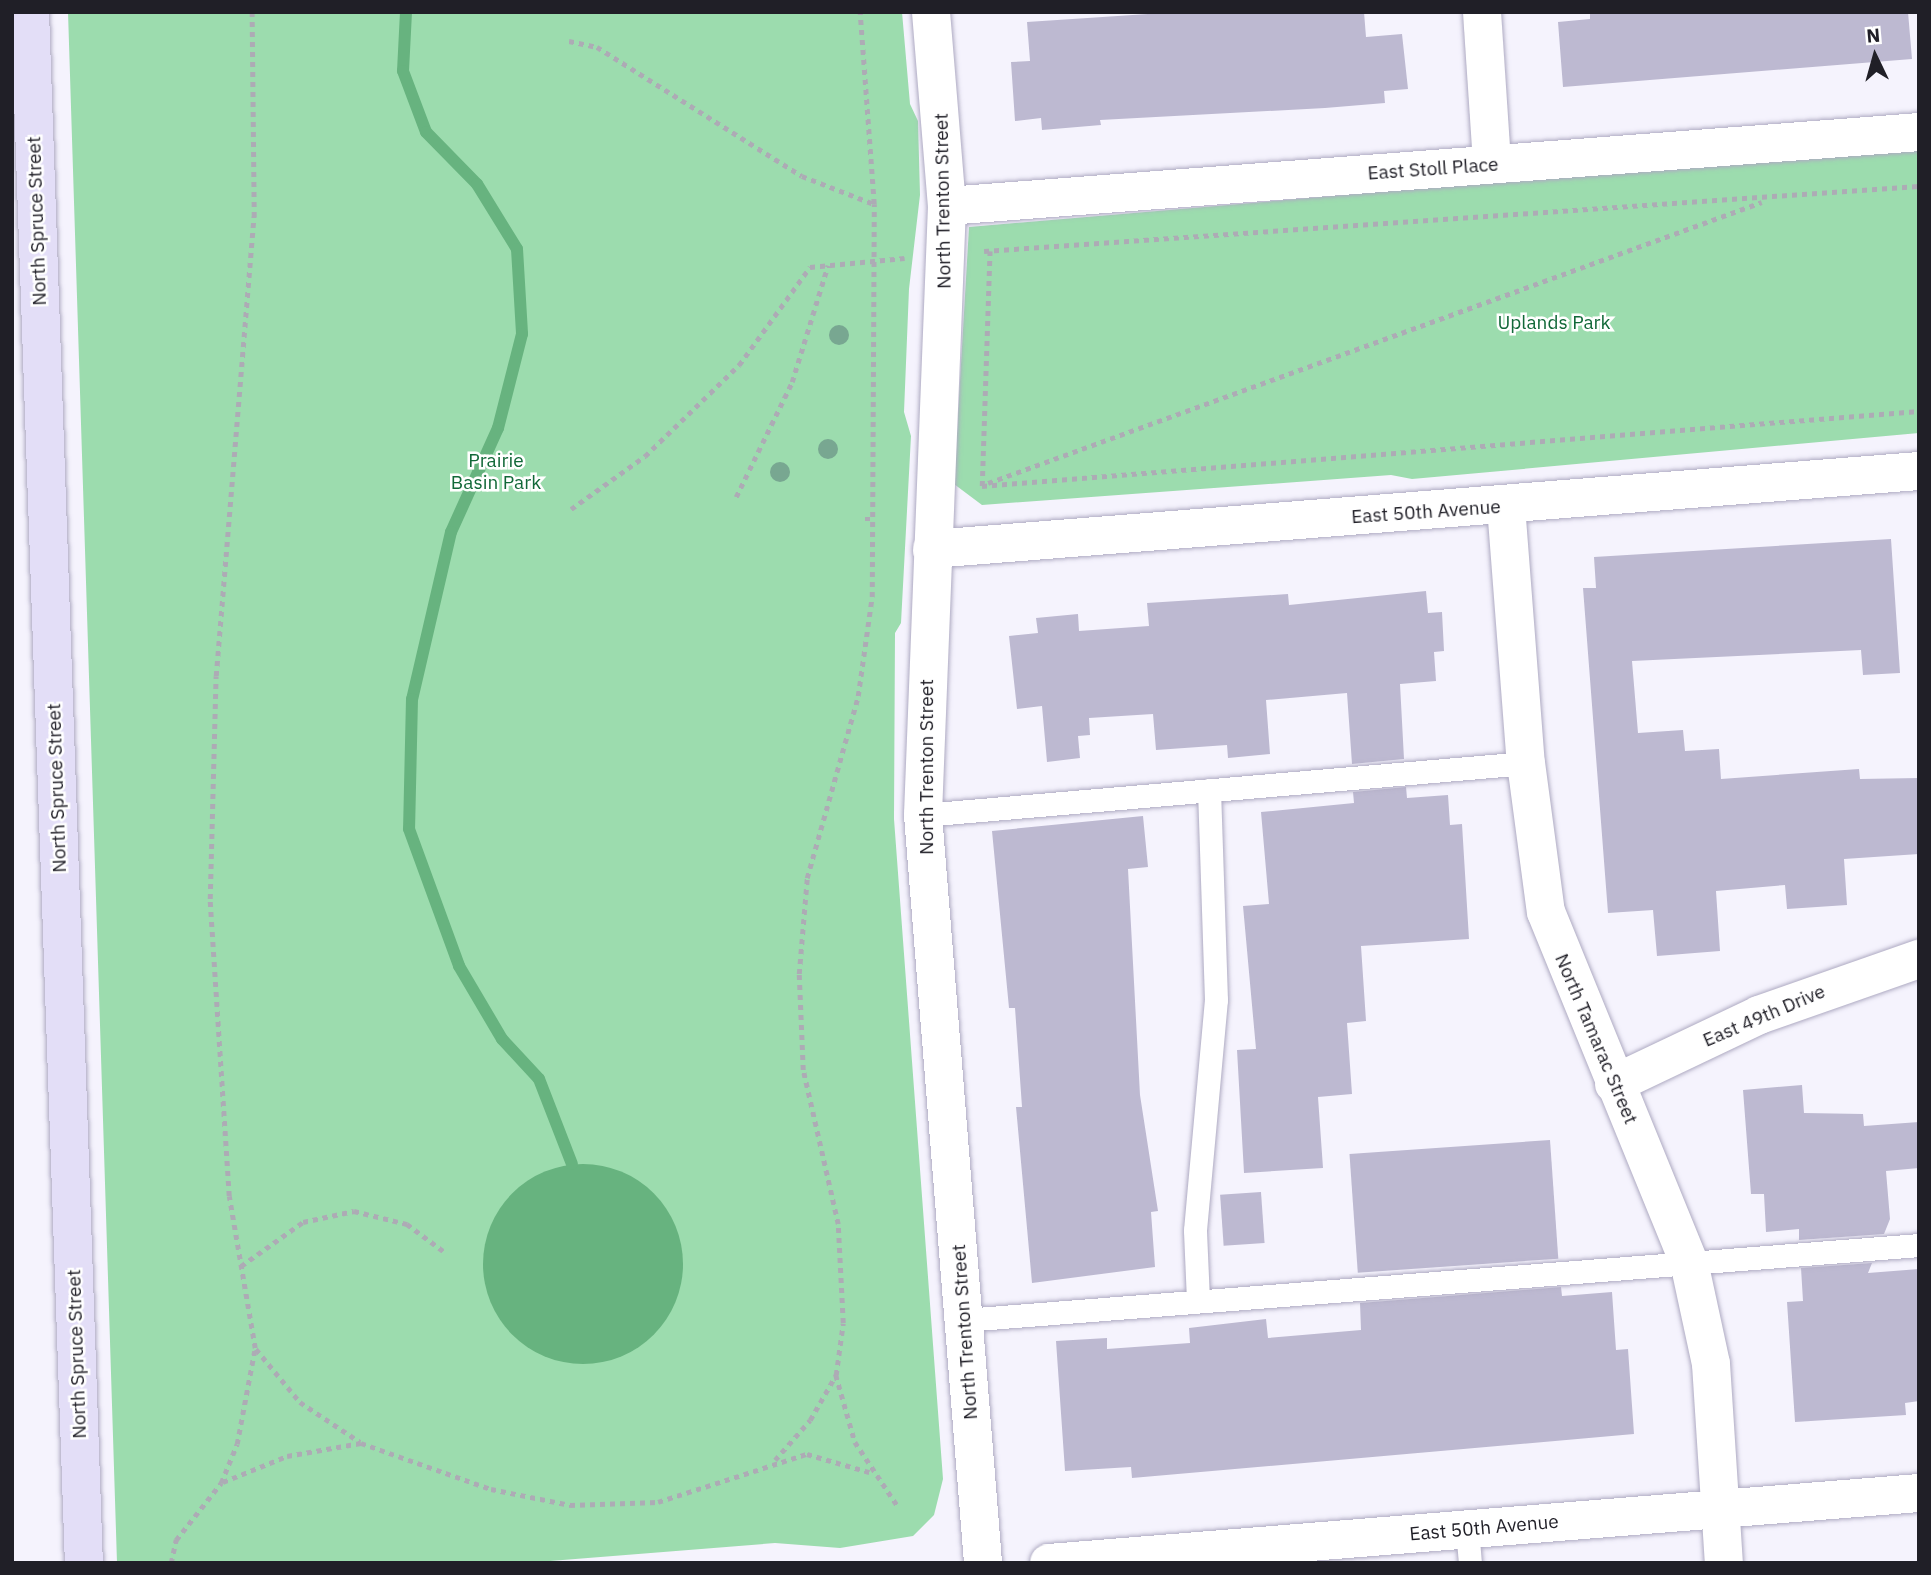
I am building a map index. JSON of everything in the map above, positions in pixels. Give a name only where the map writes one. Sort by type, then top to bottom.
[{"type":"street","name":"North Spruce Street","points":[[30,12],[84,1563]]},
{"type":"street","name":"North Trenton Street","points":[[931,12],[947,206],[923,816],[983,1563]]},
{"type":"street","points":[[1482,12],[1492,164]]},
{"type":"street","name":"East Stoll Place","points":[[947,206],[1919,132]]},
{"type":"street","name":"East 50th Avenue","points":[[932,549],[1506,506],[1919,471]]},
{"type":"street","name":"North Tamarac Street","points":[[1506,506],[1526,763],[1546,912],[1614,1084],[1689,1262],[1711,1364],[1724,1563]]},
{"type":"street","name":"East 49th Drive","points":[[1614,1084],[1759,1015],[1919,959]]},
{"type":"street","name":"East 50th Avenue","points":[[1049,1563],[1469,1546],[1720,1509],[1919,1493]]},
{"type":"lane","points":[[923,816],[1526,763]]},
{"type":"lane","points":[[1198,1300],[1195,1230],[1216,1000],[1209,790]]},
{"type":"lane","points":[[964,1320],[1919,1245]]},
{"type":"path","points":[[171,1563],[176,1540],[221,1483],[245,1418],[255,1348],[241,1266],[213,1000],[210,796],[253,230],[252,12]]},
{"type":"path","points":[[860,12],[874,204],[874,519],[867,647],[816,836],[801,928],[803,1070],[843,1277],[836,1375],[847,1426],[869,1472],[899,1508]]},
{"type":"path","points":[[569,41],[597,47],[802,176],[874,204]]},
{"type":"path","points":[[571,509],[645,456],[740,365],[810,267],[946,254],[1770,199],[1919,186]]},
{"type":"path","points":[[982,486],[1770,199]]},
{"type":"path","points":[[982,486],[990,251]]},
{"type":"path","points":[[736,496],[792,382],[828,265]]},
{"type":"path","points":[[982,486],[1919,411]]},
{"type":"path","points":[[864,519],[874,519]]},
{"type":"path","points":[[241,1266],[326,1213],[381,1214],[446,1253]]},
{"type":"path","points":[[255,1348],[300,1402],[361,1443],[491,1489],[570,1505],[658,1502],[702,1492],[775,1460],[824,1455],[869,1472]]},
{"type":"path","points":[[775,1460],[810,1420],[836,1375]]},
{"type":"path","points":[[221,1483],[288,1456],[361,1443]]},
{"type":"green space","name":"Prairie Basin Park","points":[[68,12],[902,12],[910,104],[918,121],[920,195],[909,289],[904,412],[911,436],[901,623],[895,633],[894,819],[943,1479],[934,1515],[913,1536],[840,1548],[775,1543],[525,1563],[117,1563]]},
{"type":"green space","name":"Uplands Park","points":[[1919,146],[1919,433],[1412,479],[1391,475],[982,505],[954,484],[969,227]]},
{"type":"shaded area","points":[[583,1164],[621,1172],[654,1193],[675,1226],[683,1264],[675,1302],[654,1335],[621,1356],[583,1364],[545,1356],[512,1335],[491,1302],[483,1264],[491,1226],[512,1193],[545,1172]]},
{"type":"building","points":[[1178,12],[1364,12],[1366,37],[1402,34],[1408,89],[1384,91],[1385,103],[1325,108],[1100,120],[1101,125],[1042,130],[1041,118],[1015,121],[1011,62],[1030,61],[1027,22]]},
{"type":"building","points":[[1590,12],[1908,12],[1912,59],[1563,87],[1558,22],[1590,19]]},
{"type":"building","points":[[1891,539],[1900,673],[1863,675],[1861,650],[1632,661],[1638,733],[1683,730],[1685,751],[1719,749],[1721,779],[1859,769],[1860,779],[1919,778],[1919,854],[1844,859],[1847,905],[1787,909],[1785,885],[1716,891],[1720,951],[1657,956],[1653,910],[1608,913],[1583,588],[1596,588],[1594,557]]},
{"type":"building","points":[[1426,591],[1428,613],[1442,612],[1444,651],[1434,652],[1436,681],[1400,684],[1404,759],[1352,764],[1347,693],[1266,700],[1270,754],[1228,758],[1227,745],[1156,750],[1153,714],[1089,718],[1090,735],[1078,736],[1080,758],[1047,762],[1042,706],[1017,709],[1009,636],[1038,633],[1036,618],[1078,614],[1079,631],[1149,626],[1147,603],[1288,594],[1289,605]]},
{"type":"building","points":[[1406,787],[1407,798],[1448,795],[1450,825],[1462,824],[1469,939],[1361,946],[1366,1021],[1347,1023],[1352,1094],[1318,1097],[1323,1168],[1244,1173],[1237,1050],[1256,1049],[1243,906],[1269,904],[1261,812],[1354,803],[1353,792]]},
{"type":"building","points":[[1143,816],[1148,867],[1128,869],[1140,1095],[1158,1211],[1151,1212],[1155,1267],[1032,1283],[1016,1107],[1022,1107],[1015,1008],[1009,1008],[992,831]]},
{"type":"building","points":[[1802,1085],[1804,1113],[1863,1114],[1864,1126],[1919,1122],[1919,1168],[1886,1171],[1890,1219],[1884,1234],[1799,1240],[1799,1229],[1766,1232],[1764,1194],[1751,1194],[1743,1090]]},
{"type":"building","points":[[1550,1140],[1558,1259],[1358,1273],[1349,1154]]},
{"type":"building","points":[[1261,1192],[1265,1243],[1224,1246],[1220,1195]]},
{"type":"building","points":[[1872,1263],[1868,1273],[1919,1269],[1919,1401],[1905,1403],[1906,1415],[1795,1422],[1787,1302],[1803,1301],[1801,1268]]},
{"type":"building","points":[[1561,1287],[1562,1296],[1612,1292],[1616,1350],[1628,1349],[1634,1434],[1132,1478],[1131,1467],[1065,1471],[1056,1341],[1107,1338],[1107,1349],[1190,1343],[1189,1328],[1266,1319],[1268,1338],[1361,1330],[1360,1303]]},
{"type":"waterway","points":[[406,12],[403,71],[426,132],[477,184],[517,249],[522,334],[498,428],[451,532],[412,699],[409,829],[459,966],[502,1039],[539,1079],[572,1164]]}]
